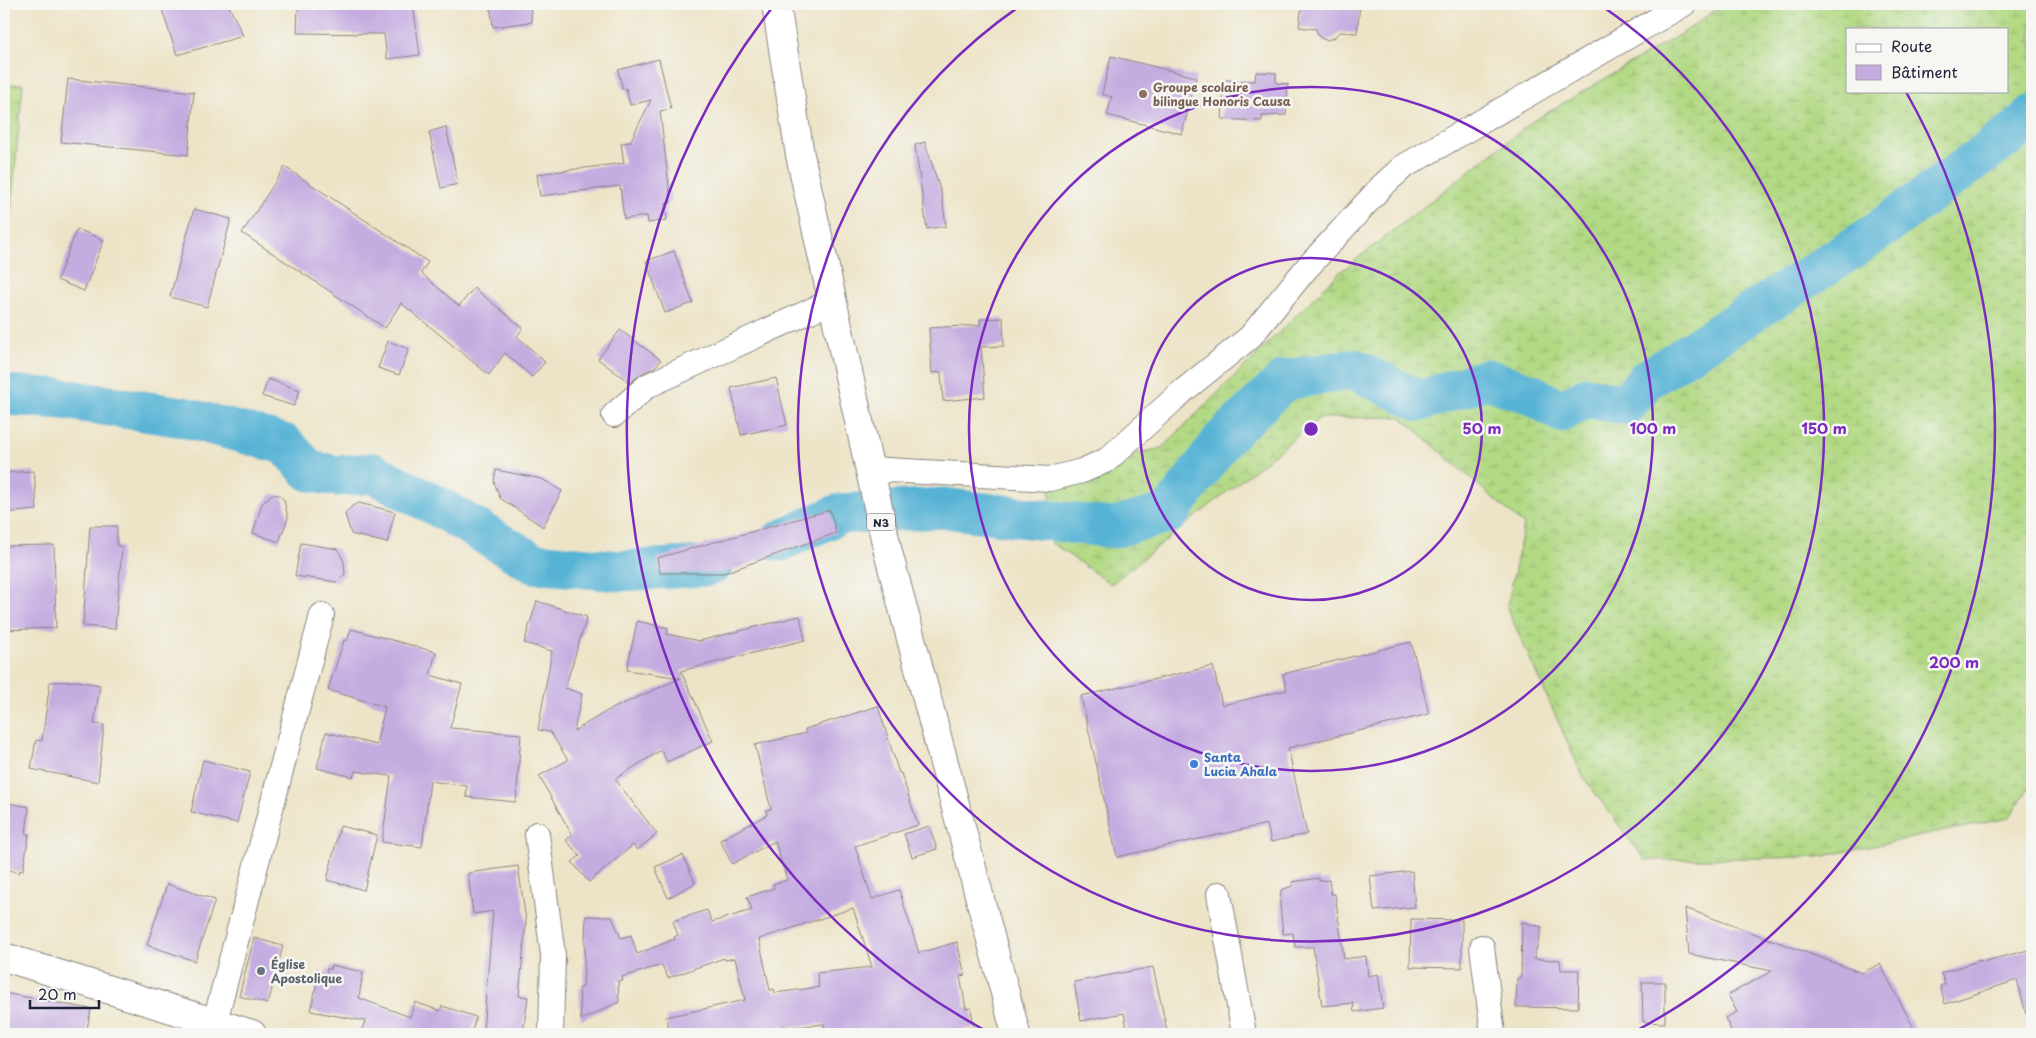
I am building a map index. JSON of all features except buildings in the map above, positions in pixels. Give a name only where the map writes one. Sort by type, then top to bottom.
[{"type":"main road","name":"N3","points":[[776,4],[800,155],[869,469],[907,626],[1016,1034]]},
{"type":"main road","points":[[4,957],[252,1034]]},
{"type":"street","points":[[869,469],[1050,479],[1082,471],[1107,460],[1183,391],[1250,336],[1305,270],[1382,186],[1404,167],[1684,4]]},
{"type":"street","points":[[614,415],[646,386],[832,301]]},
{"type":"street","points":[[214,1021],[322,615]]},
{"type":"street","points":[[537,834],[553,955],[551,1034]]},
{"type":"street","points":[[1219,894],[1244,1034]]},
{"type":"street","points":[[1482,947],[1493,1034]]},
{"type":"green space","points":[[1724,4],[2032,4],[2032,783],[2009,818],[1819,857],[1645,860],[1583,777],[1507,608],[1524,525],[1401,417],[1320,418],[1111,584],[1050,542],[1050,479],[1107,460],[1162,448],[1339,273],[1533,121],[1684,32]]},
{"type":"green space","points":[[23,84],[4,283],[4,85]]},
{"type":"waterway","points":[[780,541],[839,514],[944,508],[1113,528],[1169,513],[1225,437],[1285,380],[1354,369],[1419,401],[1487,379],[1531,394],[1561,412],[1587,397],[1627,405],[1645,381],[1867,239],[2020,128],[2032,115]]},
{"type":"waterway","points":[[2020,128],[2032,129]]},
{"type":"waterway","points":[[4,395],[63,399],[183,417],[284,444],[310,471],[337,476],[373,473],[435,505],[534,563],[619,571],[706,566],[714,563]]},
{"type":"place","name":"Groupe scolaire bilingue Honoris Causa","points":[[1143,94]]},
{"type":"place","name":"Santa Lucia Ahala","points":[[1194,764]]},
{"type":"place","name":"Église Apostolique","points":[[261,971]]}]
